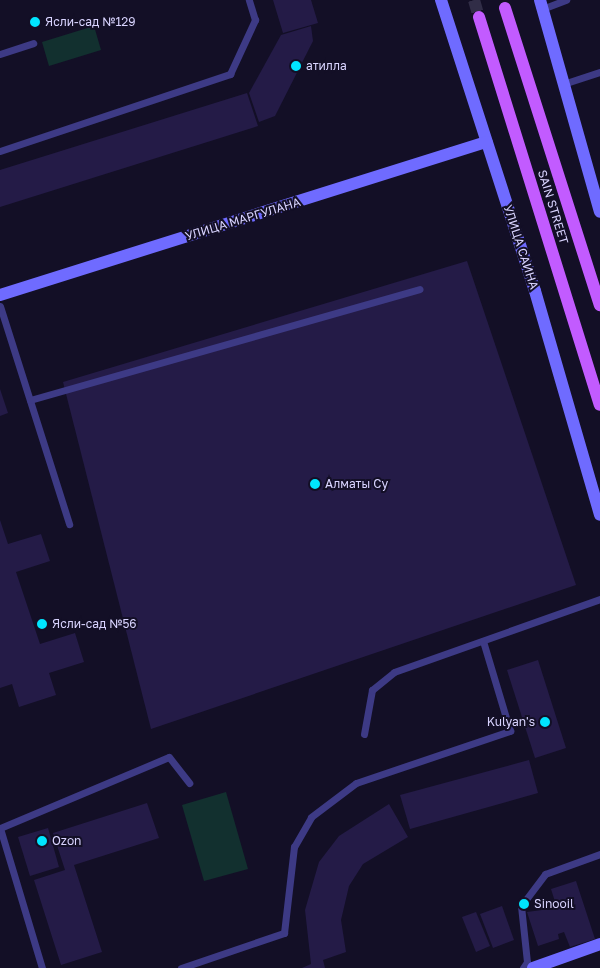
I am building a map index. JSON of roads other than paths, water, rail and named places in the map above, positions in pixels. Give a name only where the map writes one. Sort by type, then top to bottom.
[{"type":"main road","name":"УЛИЦА САИНА","points":[[441,0],[535,291],[597,500]]},
{"type":"main road","points":[[541,4],[600,212]]},
{"type":"main road","name":"SAIN STREET","points":[[505,8],[600,305]]},
{"type":"main road","name":"SAIN STREET","points":[[479,17],[600,405]]},
{"type":"main road","name":"УЛИЦА МАРГУЛАНА","points":[[0,295],[486,142]]},
{"type":"main road","points":[[597,500],[600,514]]},
{"type":"main road","points":[[533,968],[600,944]]},
{"type":"lane","points":[[0,151],[230,74],[255,20],[249,0]]},
{"type":"lane","points":[[541,4],[566,0]]},
{"type":"lane","points":[[0,54],[33,43]]},
{"type":"lane","points":[[563,84],[600,72]]},
{"type":"lane","points":[[30,400],[420,289]]},
{"type":"lane","points":[[0,306],[69,524]]},
{"type":"lane","points":[[364,734],[372,690],[394,672],[600,599]]},
{"type":"lane","points":[[181,968],[284,933],[294,847],[311,817],[356,783],[510,731],[483,641]]},
{"type":"lane","points":[[42,968],[0,828],[168,757],[189,783]]},
{"type":"lane","points":[[523,968],[527,962],[520,906],[545,874],[600,854]]},
{"type":"tunnel","points":[[474,0],[479,17]]},
{"type":"place","name":"Ясли-сад №129","points":[[35,22]]},
{"type":"place","name":"атилла","points":[[296,66]]},
{"type":"place","name":"Алматы Су","points":[[315,484]]},
{"type":"place","name":"Ясли-сад №56","points":[[42,624]]},
{"type":"place","name":"Kulyan's","points":[[545,722]]},
{"type":"place","name":"Ozon","points":[[42,841]]},
{"type":"place","name":"Sinooil","points":[[524,904]]}]
